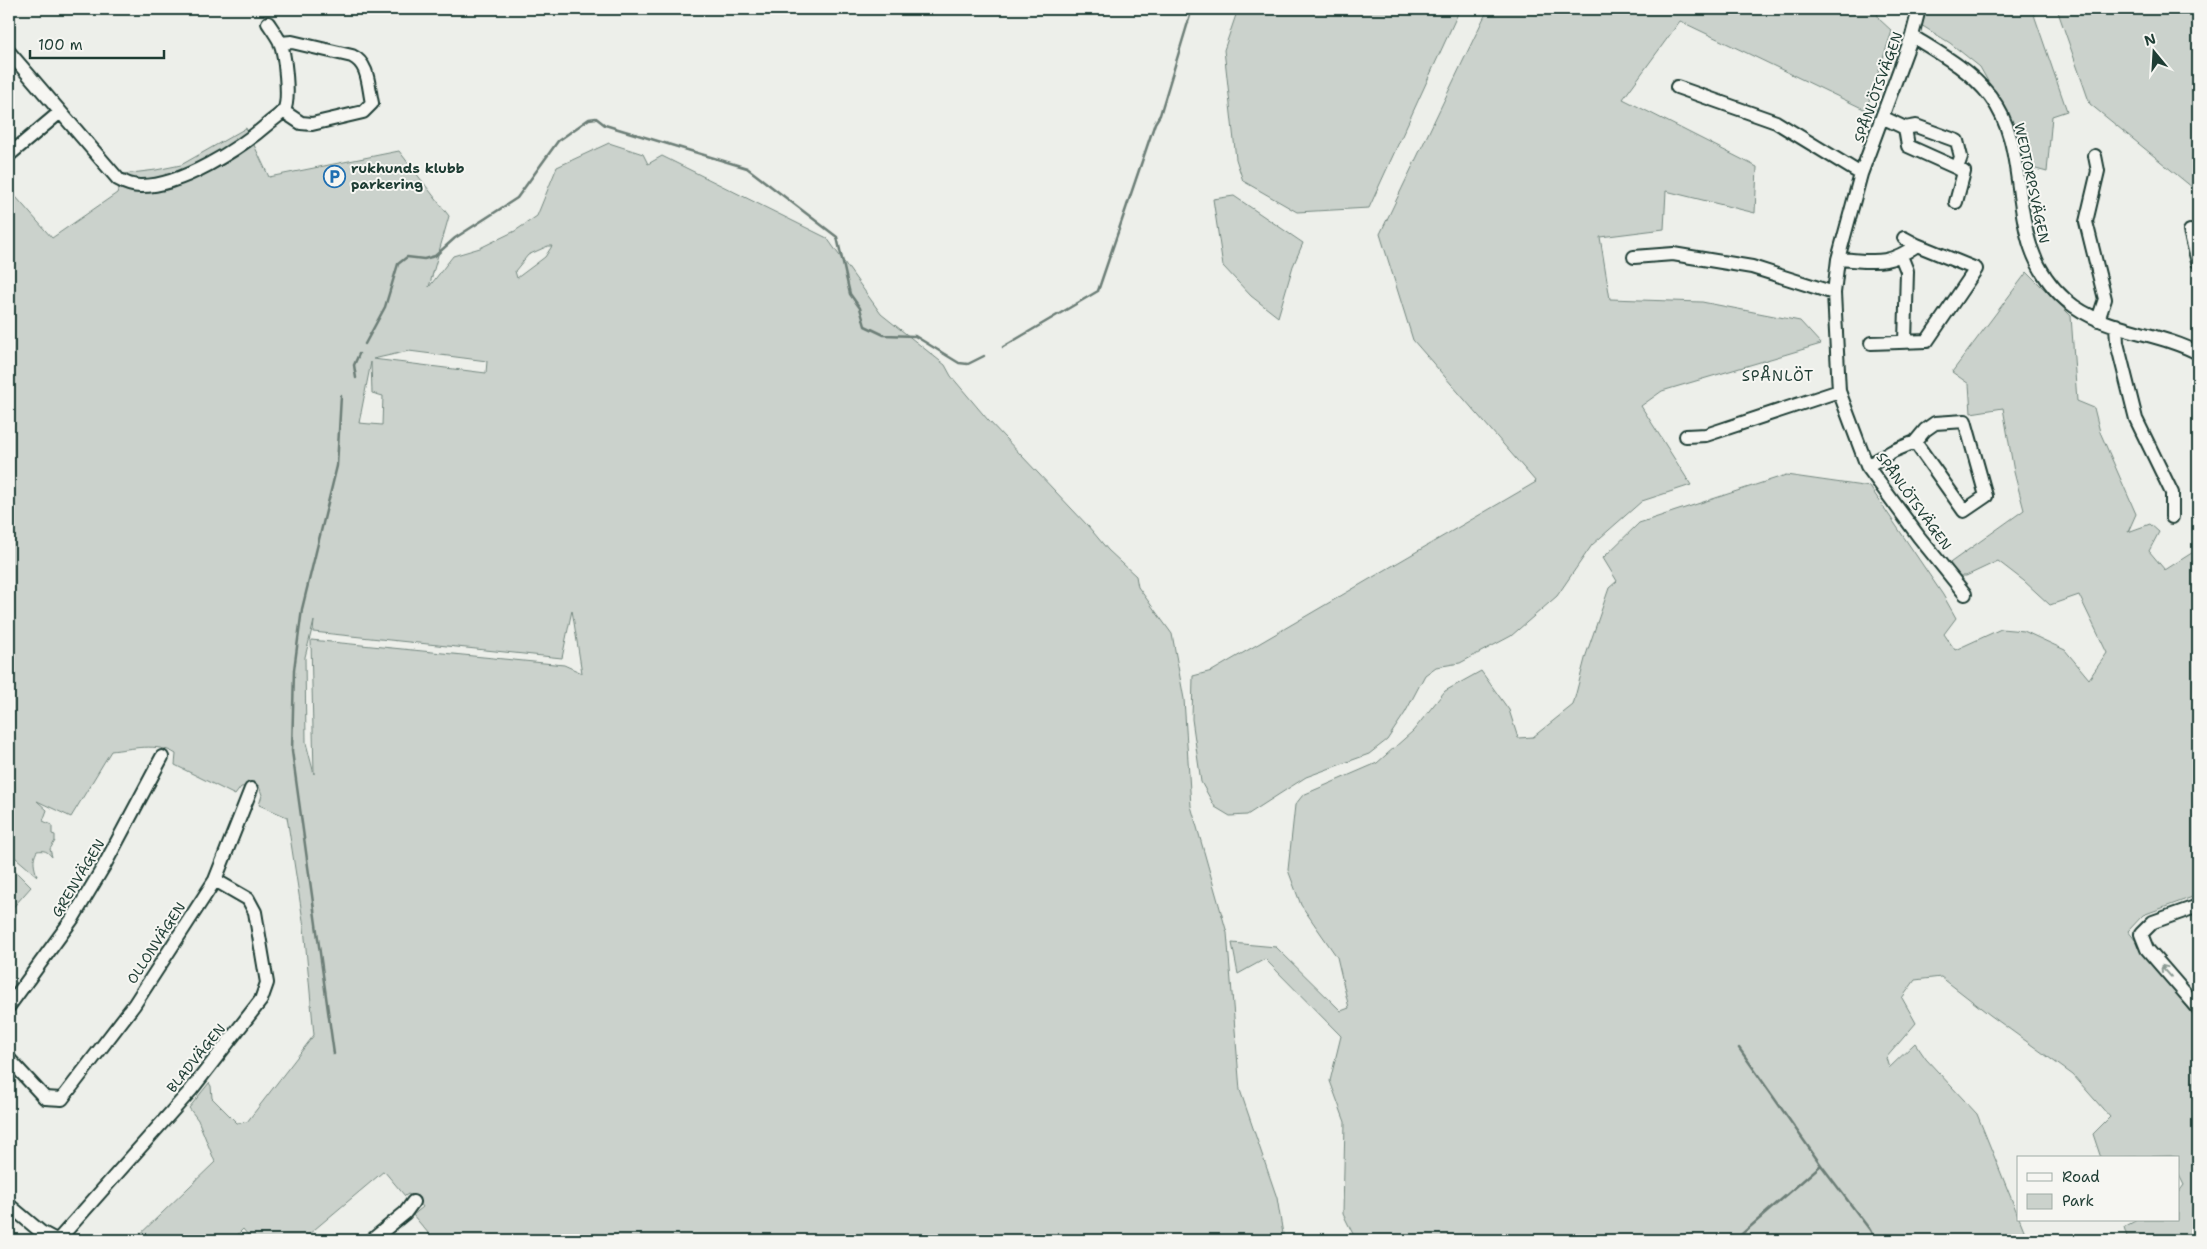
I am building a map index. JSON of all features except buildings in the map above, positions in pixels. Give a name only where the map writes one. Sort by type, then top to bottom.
[{"type":"street","name":"SPÅNLÖTSVÄGEN","points":[[1919,9],[1912,36],[1884,118],[1862,174],[1838,258],[1834,293],[1839,391],[1868,466],[1919,537],[1965,594]]},
{"type":"street","points":[[9,52],[59,113],[118,179],[130,185],[140,186],[166,181],[207,165],[255,135],[283,111],[287,100],[280,43],[268,23]]},
{"type":"street","name":"WEDTORPSVÄGEN","points":[[1912,36],[1952,60],[1974,77],[1991,97],[2004,121],[2011,147],[2030,248],[2040,271],[2052,287],[2067,301],[2098,320],[2182,345],[2198,353]]},
{"type":"street","points":[[280,43],[292,42],[352,56],[360,60],[364,65],[372,103],[363,112],[312,124],[301,123],[283,111]]},
{"type":"street","points":[[1677,87],[1776,122],[1862,174]]},
{"type":"street","points":[[9,155],[59,113]]},
{"type":"street","points":[[1884,118],[1905,128],[1916,126],[1957,141],[1961,156],[1957,168]]},
{"type":"street","points":[[1905,128],[1908,146],[1964,172],[1956,202]]},
{"type":"street","points":[[2095,156],[2098,171],[2086,222],[2105,299],[2098,320]]},
{"type":"street","points":[[2190,231],[2198,262]]},
{"type":"street","points":[[1871,343],[1927,341],[1976,269],[1904,238]]},
{"type":"street","points":[[1838,258],[1885,262],[1901,256],[1917,245]]},
{"type":"street","points":[[1634,257],[1673,254],[1752,267],[1834,293]]},
{"type":"street","points":[[1901,256],[1907,271],[1905,342]]},
{"type":"street","points":[[2116,326],[2117,343],[2136,420],[2172,493],[2172,517]]},
{"type":"street","points":[[1686,436],[1706,435],[1839,391]]},
{"type":"street","points":[[1868,466],[1892,450],[1915,442],[1924,430],[1935,423],[1965,421],[1986,496],[1964,511],[1915,442]]},
{"type":"street","name":"GRENVÄGEN","points":[[9,1006],[73,918],[104,866],[162,757]]},
{"type":"street","name":"OLLONVÄGEN","points":[[9,1059],[45,1098],[62,1099],[134,1005],[215,880],[251,789]]},
{"type":"street","name":"BLADVÄGEN","points":[[57,1240],[191,1090],[261,1000],[267,983],[255,912],[248,899],[215,880]]},
{"type":"street","points":[[2198,906],[2153,922],[2141,934],[2147,949],[2198,1008]]},
{"type":"street","points":[[372,1240],[405,1213],[413,1202]]},
{"type":"street","points":[[9,1205],[42,1232],[57,1240]]},
{"type":"green space","points":[[1238,9],[1460,9],[1369,208],[1297,212],[1243,181],[1236,159],[1224,50]]},
{"type":"green space","points":[[1488,9],[1876,9],[1879,19],[1892,31],[1866,110],[1680,21],[1623,99],[1757,167],[1755,213],[1666,191],[1664,229],[1600,237],[1610,299],[1702,302],[1800,321],[1821,344],[1662,391],[1641,406],[1691,485],[1642,501],[1592,545],[1557,596],[1511,636],[1460,663],[1436,667],[1425,675],[1405,713],[1387,740],[1369,754],[1306,777],[1247,815],[1230,816],[1215,807],[1201,782],[1192,719],[1193,676],[1212,671],[1536,482],[1413,340],[1380,234]]},
{"type":"green space","points":[[1924,9],[2032,9],[2067,111],[2052,116],[2047,172],[2025,166],[2010,121],[1980,67],[1950,43],[1921,25]]},
{"type":"green space","points":[[2057,9],[2198,9],[2198,192],[2090,104]]},
{"type":"green space","points":[[246,128],[269,177],[399,151],[449,216],[429,287],[453,256],[480,248],[515,231],[537,216],[557,167],[609,143],[643,154],[648,164],[662,156],[827,238],[881,314],[945,365],[951,376],[988,420],[1088,526],[1108,550],[1136,576],[1138,587],[1172,634],[1184,699],[1191,806],[1227,933],[1240,1090],[1277,1198],[1284,1240],[434,1240],[413,1215],[423,1207],[416,1198],[408,1194],[405,1196],[384,1171],[302,1240],[252,1240],[243,1229],[232,1240],[134,1240],[215,1162],[198,1120],[189,1108],[209,1083],[212,1098],[237,1123],[247,1122],[314,1035],[304,927],[287,817],[259,805],[262,795],[259,786],[241,787],[235,795],[175,765],[176,754],[161,748],[144,747],[111,751],[71,817],[37,801],[47,810],[43,821],[52,825],[52,834],[55,835],[55,841],[50,849],[52,857],[46,851],[37,851],[34,863],[37,876],[9,852],[9,203],[16,197],[52,238],[117,193],[123,174],[181,165]],"holes":[[[548,246],[552,246],[545,257],[517,278],[515,271],[528,255]],[[409,351],[487,361],[486,373],[373,359]],[[371,362],[372,393],[383,396],[382,425],[359,423]],[[572,610],[582,673],[564,665],[311,640],[314,774],[306,743],[305,657],[314,621],[313,632],[562,658]]]},
{"type":"green space","points":[[1234,196],[1303,243],[1293,266],[1278,317],[1251,296],[1223,266],[1213,199]]},
{"type":"green space","points":[[2027,272],[2071,316],[2077,401],[2094,408],[2100,432],[2136,514],[2128,532],[2150,524],[2159,532],[2149,551],[2165,570],[2198,549],[2198,895],[2143,915],[2128,931],[2198,1021],[2198,1240],[2128,1240],[2124,1227],[2133,1222],[2180,1222],[2180,1190],[2184,1185],[2180,1177],[2180,1156],[2100,1156],[2093,1134],[2110,1117],[2073,1075],[1941,977],[1915,980],[1902,998],[1916,1023],[1886,1058],[1889,1068],[1915,1043],[1926,1059],[1977,1114],[2017,1213],[2017,1222],[2021,1222],[2028,1240],[1356,1240],[1343,1214],[1345,1122],[1330,1081],[1341,1036],[1265,959],[1238,974],[1232,943],[1276,947],[1341,1011],[1349,1008],[1337,957],[1301,905],[1288,870],[1295,805],[1303,795],[1377,763],[1413,731],[1445,691],[1481,671],[1509,710],[1518,738],[1533,737],[1573,705],[1586,655],[1609,588],[1617,581],[1603,558],[1639,523],[1786,475],[1870,487],[1943,595],[1956,618],[1944,634],[1955,650],[2001,629],[2024,631],[2065,650],[2089,679],[2107,653],[2079,595],[2050,605],[2024,581],[1998,561],[1966,576],[1955,576],[1947,565],[2024,510],[2014,472],[2003,408],[1971,413],[1969,384],[1952,372]]},
{"type":"green space","points":[[9,865],[31,887],[9,912]]},
{"type":"waterway","points":[[1003,347],[1098,291],[1155,123],[1160,115],[1192,9]]},
{"type":"waterway","points":[[365,344],[385,307],[398,264],[407,257],[424,259],[435,256],[455,238],[517,198],[558,141],[589,119],[596,118],[605,125],[747,168],[837,237],[850,294],[860,308],[865,326],[884,335],[915,336],[959,363],[968,364],[984,356]]},
{"type":"waterway","points":[[356,378],[354,365],[359,354]]},
{"type":"waterway","points":[[334,1054],[292,751],[294,670],[302,609],[337,466],[341,396]]},
{"type":"waterway","points":[[1735,1240],[1821,1165],[1739,1048]]},
{"type":"waterway","points":[[1821,1165],[1870,1230],[1875,1240]]},
{"type":"place","name":"rukhunds klubb parkering","points":[[335,176]]},
{"type":"district","name":"SPÅNLÖT","points":[[1778,376]]}]
